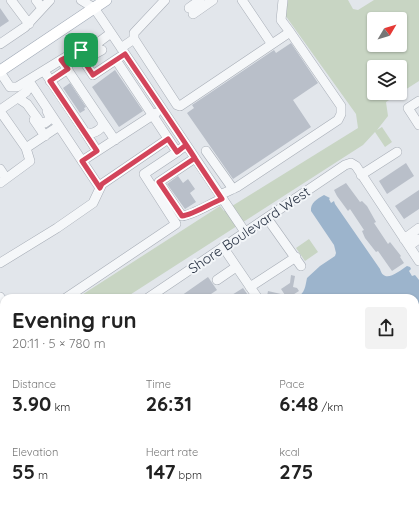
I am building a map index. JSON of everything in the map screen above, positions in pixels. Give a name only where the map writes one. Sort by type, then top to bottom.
[{"type":"main road","points":[[0,71],[93,4],[106,0]]},
{"type":"street","points":[[11,0],[29,24]]},
{"type":"street","points":[[36,0],[42,8]]},
{"type":"street","points":[[0,43],[29,24],[50,0]]},
{"type":"street","points":[[81,0],[93,4],[245,232]]},
{"type":"street","points":[[165,0],[134,32],[134,39],[177,105],[180,106],[290,32]]},
{"type":"street","points":[[200,0],[191,11],[213,0]]},
{"type":"street","points":[[195,158],[159,182],[182,216],[188,215],[221,197],[338,120],[341,114],[341,106],[281,20],[283,0]]},
{"type":"street","points":[[247,2],[272,43]]},
{"type":"street","points":[[0,169],[3,180],[30,161],[26,148],[0,110],[20,98],[44,71],[61,60],[95,45],[111,33]]},
{"type":"street","points":[[81,50],[85,63],[93,75],[116,60],[134,39]]},
{"type":"street","points":[[85,59],[102,50]]},
{"type":"street","points":[[61,60],[115,140]]},
{"type":"street","points":[[116,60],[150,109],[152,116],[177,152]]},
{"type":"street","points":[[50,81],[68,69]]},
{"type":"street","points":[[0,71],[8,85],[13,88],[32,85]]},
{"type":"street","points":[[44,71],[97,151]]},
{"type":"street","points":[[20,98],[27,104],[40,122],[47,122],[49,120],[49,115],[37,97],[32,85]]},
{"type":"street","points":[[32,85],[100,188]]},
{"type":"street","points":[[20,98],[45,136]]},
{"type":"street","points":[[419,101],[408,108],[419,125]]},
{"type":"street","points":[[82,161],[162,109]]},
{"type":"street","points":[[85,132],[90,134],[95,132],[102,127],[102,121]]},
{"type":"street","points":[[26,148],[59,126]]},
{"type":"street","points":[[0,263],[57,228],[93,203],[102,184],[168,139]]},
{"type":"street","points":[[144,174],[186,145]]},
{"type":"street","points":[[206,151],[233,189]]},
{"type":"street","points":[[397,152],[361,175],[419,261]]},
{"type":"street","points":[[72,294],[176,224],[136,161]]},
{"type":"street","name":"Shore Boulevard West","points":[[154,294],[345,165],[351,163],[356,166],[361,175]]},
{"type":"street","points":[[267,218],[302,266]]},
{"type":"street","points":[[406,242],[419,228]]},
{"type":"street","points":[[406,242],[419,238]]},
{"type":"street","points":[[223,247],[255,294]]},
{"type":"street","points":[[250,287],[296,257]]},
{"type":"street","points":[[217,280],[236,267]]},
{"type":"green space","points":[[288,0],[348,0],[353,9],[358,10],[374,0],[419,0],[419,81],[407,89],[407,60],[367,60],[367,100],[389,100],[386,102],[388,116],[377,130],[382,127],[392,142],[385,147],[375,132],[363,145],[131,294],[83,294],[220,206],[224,211],[358,128],[356,114],[285,15]]},
{"type":"green space","points":[[309,239],[318,252],[305,261],[296,248]]},
{"type":"water","points":[[324,195],[330,198],[331,203],[334,201],[385,276],[392,275],[407,266],[410,267],[411,269],[409,271],[412,276],[415,275],[419,280],[419,294],[302,294],[307,278],[320,266],[335,256],[336,253],[334,245],[311,211],[313,203]]},
{"type":"building","points":[[0,8],[9,21],[0,27]]},
{"type":"building","points":[[291,43],[318,83],[293,100],[311,127],[233,179],[187,113],[194,108],[192,105],[274,50],[276,53]]},
{"type":"building","points":[[115,70],[143,111],[119,127],[92,87]]},
{"type":"building","points":[[70,83],[86,107],[84,108],[85,110],[80,113],[63,88]]},
{"type":"building","points":[[406,163],[414,176],[387,194],[379,181]]},
{"type":"building","points":[[178,176],[183,183],[188,179],[195,189],[190,193],[196,202],[185,209],[167,184]]},
{"type":"building","points":[[346,183],[360,202],[362,201],[367,206],[376,222],[374,223],[388,244],[390,242],[401,256],[400,257],[404,263],[392,271],[378,251],[376,252],[365,238],[362,231],[364,230],[350,209],[348,211],[337,196],[334,190]]},
{"type":"building","points":[[419,190],[419,209],[404,219],[395,206]]},
{"type":"building","points":[[291,275],[295,276],[293,287],[297,288],[299,291],[294,294],[284,294],[281,289],[290,283]]},
{"type":"building","points":[[208,277],[217,290],[211,294],[184,294]]},
{"type":"building","points":[[243,288],[247,294],[233,294]]},
{"type":"building","points":[[268,291],[281,294],[267,294]]},
{"type":"route","points":[[81,50],[61,60],[68,69],[50,81],[97,151],[82,161],[100,188],[102,184],[168,139],[177,152],[186,145],[222,199],[210,203],[188,215],[182,216],[159,182],[195,158],[125,54],[93,75],[85,63],[81,50]]}]
